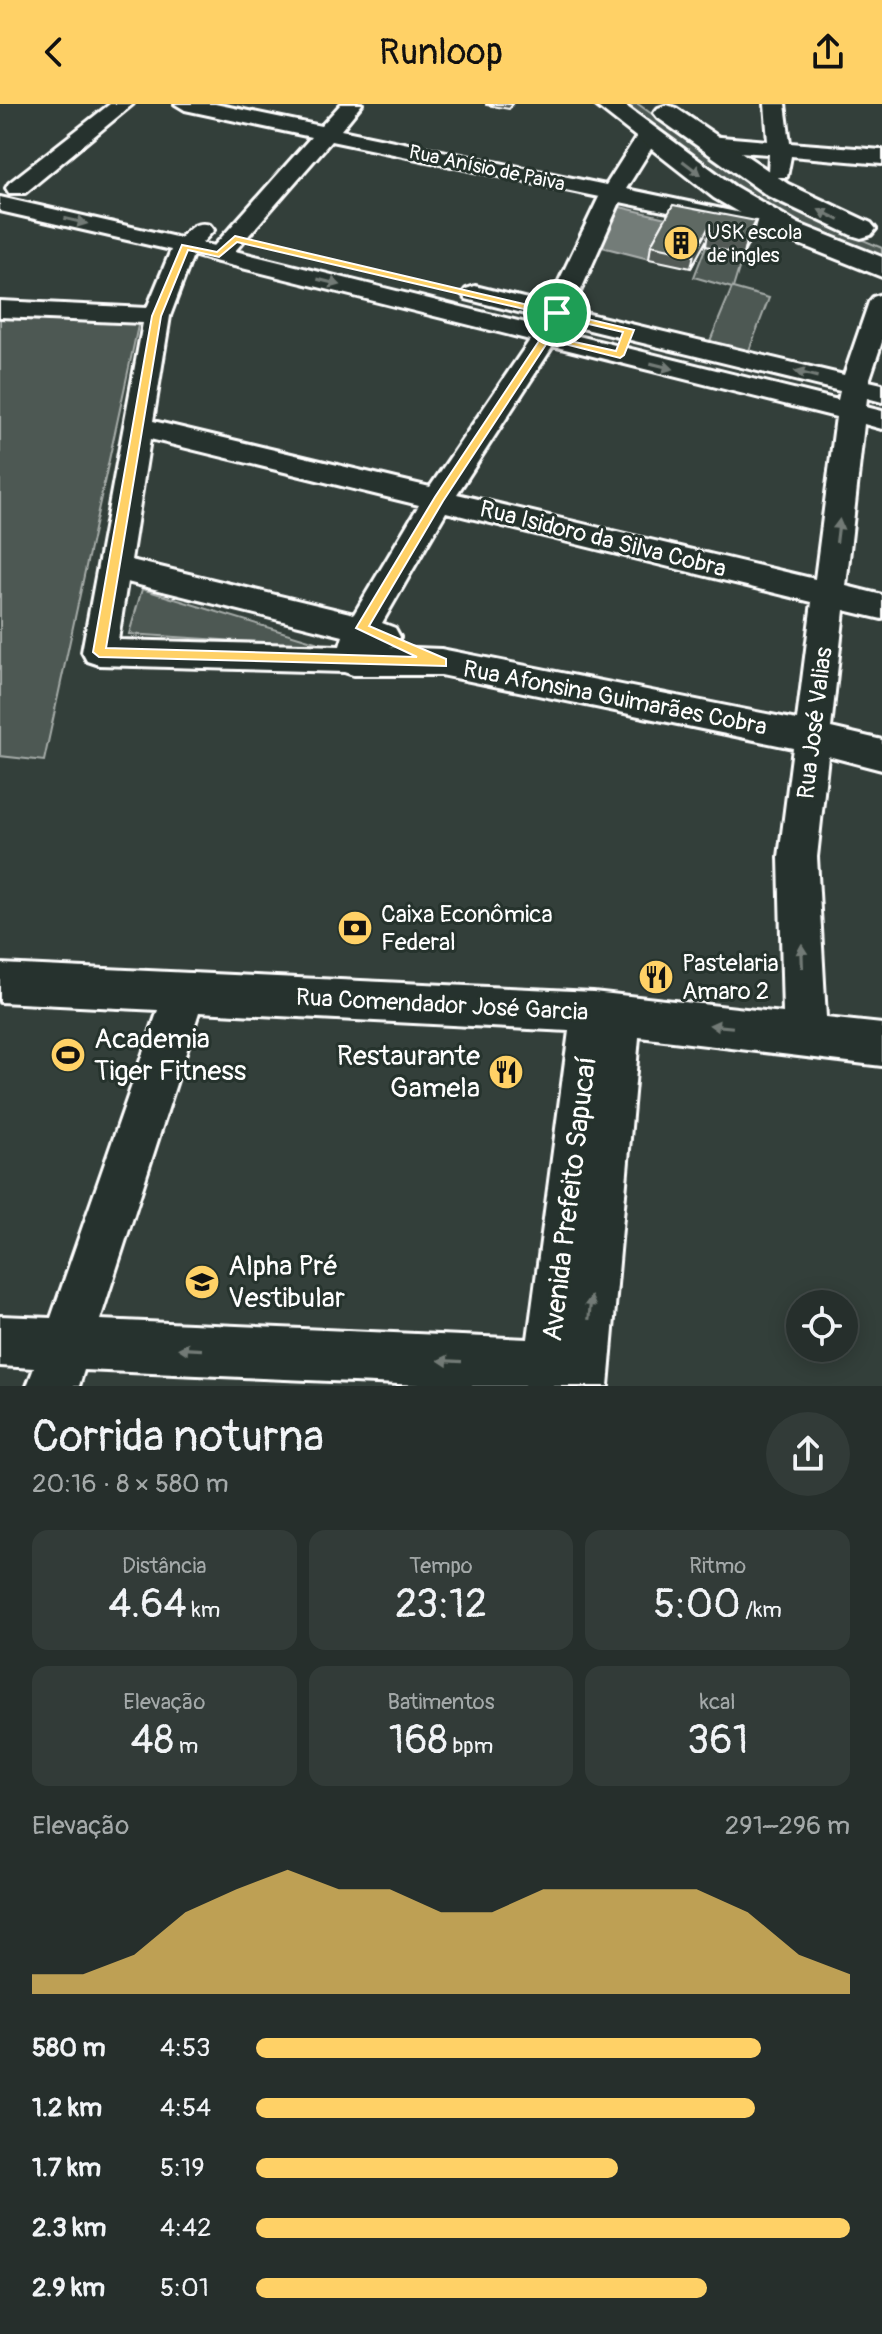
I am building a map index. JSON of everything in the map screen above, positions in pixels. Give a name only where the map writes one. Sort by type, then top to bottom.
[{"type":"main road","points":[[607,104],[724,192],[789,230],[882,268]]},
{"type":"main road","points":[[654,104],[778,190],[882,237]]},
{"type":"street","points":[[3,189],[123,104]]},
{"type":"street","name":"Rua Anísio de Paiva","points":[[185,104],[789,230]]},
{"type":"street","points":[[227,247],[352,104]]},
{"type":"street","points":[[775,104],[780,149],[778,190]]},
{"type":"street","points":[[353,662],[362,628],[438,499],[552,325],[612,194],[648,136]]},
{"type":"street","points":[[709,143],[882,157]]},
{"type":"street","points":[[3,189],[624,343],[863,406],[882,393]]},
{"type":"street","points":[[114,567],[157,316],[194,238]]},
{"type":"street","name":"Rua José Valias","points":[[805,1034],[798,857],[831,594],[881,306]]},
{"type":"street","points":[[0,309],[157,316]]},
{"type":"street","name":"Rua Isidoro da Silva Cobra","points":[[138,427],[882,607]]},
{"type":"street","name":"Rua Afonsina Guimarães Cobra","points":[[441,662],[362,628],[114,567],[99,652],[353,662],[441,662],[882,755]]},
{"type":"street","name":"Rua Comendador José Garcia","points":[[0,983],[606,1014],[882,1045]]},
{"type":"street","points":[[60,1365],[185,992]]},
{"type":"street","name":"Avenida Prefeito Sapucaí","points":[[565,1376],[606,1014]]},
{"type":"street","points":[[0,1341],[60,1365],[565,1376]]},
{"type":"shaded area","points":[[621,104],[638,104],[785,202],[882,248],[882,261],[802,226],[762,203]]},
{"type":"shaded area","points":[[616,206],[670,219],[649,259],[602,247]]},
{"type":"shaded area","points":[[706,246],[743,255],[733,288],[769,298],[748,353],[710,341],[732,288],[694,277]]},
{"type":"shaded area","points":[[0,318],[139,321],[44,761],[0,756]]},
{"type":"shaded area","points":[[142,589],[332,647],[129,634]]},
{"type":"building","points":[[673,205],[756,221],[746,241],[709,231],[711,223],[694,254],[651,245]]},
{"type":"place","name":"USK escola de ingles","points":[[681,243]]},
{"type":"place","name":"Caixa Econômica Federal","points":[[355,928]]},
{"type":"place","name":"Pastelaria Amaro 2","points":[[656,977]]},
{"type":"place","name":"Academia Tiger Fitness","points":[[68,1055]]},
{"type":"place","name":"Restaurante Gamela","points":[[506,1072]]},
{"type":"place","name":"Alpha Pré Vestibular","points":[[202,1282]]},
{"type":"route","points":[[235,239],[557,313],[629,330],[620,355],[546,337],[438,499],[362,628],[441,662],[353,662],[99,652],[157,316],[185,246],[219,255],[235,239]]}]
